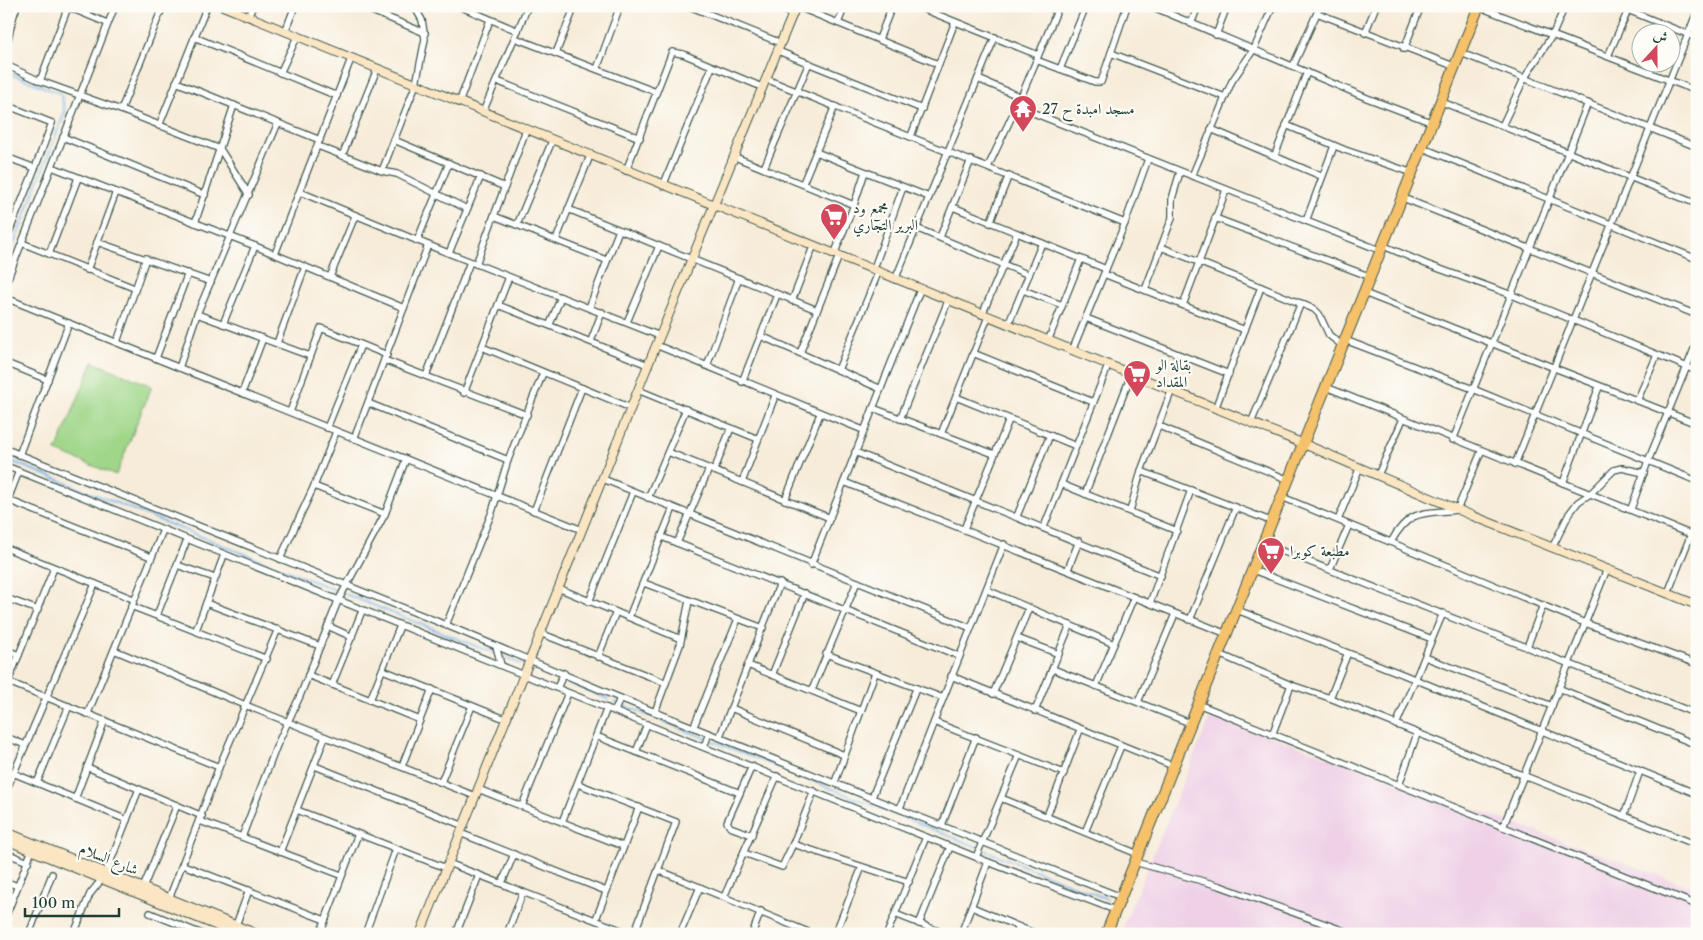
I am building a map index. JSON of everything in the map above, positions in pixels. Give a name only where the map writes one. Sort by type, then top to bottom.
[{"type":"highway","points":[[1106,934],[1442,102],[1478,6]]},
{"type":"street","points":[[6,47],[17,6]]},
{"type":"street","points":[[6,283],[115,6]]},
{"type":"street","points":[[121,110],[163,6]]},
{"type":"street","points":[[159,126],[207,6]]},
{"type":"street","points":[[224,6],[712,206],[1304,444],[1457,510],[1697,605]]},
{"type":"street","points":[[248,17],[252,6]]},
{"type":"street","points":[[285,32],[295,6]]},
{"type":"street","points":[[360,6],[425,33]]},
{"type":"street","points":[[459,6],[518,31]]},
{"type":"street","points":[[483,112],[528,6]]},
{"type":"street","points":[[556,53],[575,6]]},
{"type":"street","points":[[597,69],[620,6]]},
{"type":"street","points":[[689,6],[779,47],[809,63],[922,109]]},
{"type":"street","points":[[773,6],[795,9],[838,23],[938,64]]},
{"type":"street","points":[[838,23],[845,6]]},
{"type":"street","points":[[879,39],[892,6]]},
{"type":"street","points":[[916,6],[995,37],[1060,69],[1099,83],[1103,79],[1127,6]]},
{"type":"street","points":[[988,167],[1021,97],[1058,8],[1047,6]]},
{"type":"street","points":[[1060,69],[1086,6]]},
{"type":"street","points":[[1151,6],[1433,123]]},
{"type":"street","points":[[1191,24],[1198,6]]},
{"type":"street","points":[[1216,34],[1227,6]]},
{"type":"street","points":[[1192,176],[1225,97],[1237,72],[1254,49],[1273,6]]},
{"type":"street","points":[[1293,66],[1320,6]]},
{"type":"street","points":[[1365,33],[1376,6]]},
{"type":"street","points":[[1404,48],[1421,6]]},
{"type":"street","points":[[1478,6],[1697,91]]},
{"type":"street","points":[[1502,126],[1524,79],[1553,34],[1564,6]]},
{"type":"street","points":[[1618,6],[1629,8],[1697,38]]},
{"type":"street","points":[[40,81],[67,7],[107,23]]},
{"type":"street","points":[[382,171],[416,84],[425,33],[416,7]]},
{"type":"street","points":[[1608,56],[1629,8]]},
{"type":"street","points":[[420,934],[712,206],[735,157],[795,9]]},
{"type":"street","points":[[1515,464],[1697,12]]},
{"type":"street","points":[[1317,13],[1404,48],[1456,66]]},
{"type":"street","points":[[6,15],[13,18]]},
{"type":"street","points":[[459,103],[490,20]]},
{"type":"street","points":[[912,136],[955,22]]},
{"type":"street","points":[[194,37],[337,96]]},
{"type":"street","points":[[280,73],[297,37]]},
{"type":"street","points":[[895,280],[995,37]]},
{"type":"street","points":[[515,38],[656,92]]},
{"type":"street","points":[[626,171],[672,52],[683,54],[762,87]]},
{"type":"street","points":[[1111,53],[1225,97]]},
{"type":"street","points":[[1461,53],[1697,147]]},
{"type":"street","points":[[275,254],[351,58]]},
{"type":"street","points":[[764,168],[809,63]]},
{"type":"street","points":[[6,65],[40,81],[220,149],[250,195]]},
{"type":"street","points":[[663,186],[712,67]]},
{"type":"street","points":[[342,156],[377,69]]},
{"type":"street","points":[[1275,155],[1307,72]]},
{"type":"street","points":[[766,79],[1125,223]]},
{"type":"street","points":[[978,79],[1021,97]]},
{"type":"street","points":[[497,81],[640,138]]},
{"type":"street","points":[[176,82],[278,123],[342,156],[382,171],[397,174],[436,195],[467,208]]},
{"type":"street","points":[[1442,102],[1697,204]]},
{"type":"street","points":[[1453,440],[1532,248],[1588,103]]},
{"type":"street","points":[[6,105],[52,124],[6,240]]},
{"type":"street","points":[[195,223],[234,105]]},
{"type":"street","points":[[803,183],[835,106]]},
{"type":"street","points":[[1016,106],[1306,221],[1512,295],[1697,371]]},
{"type":"street","points":[[179,368],[197,314],[250,195],[278,123]]},
{"type":"street","points":[[1286,125],[1334,146],[1413,173]]},
{"type":"street","points":[[1211,129],[1321,176]]},
{"type":"street","points":[[426,376],[494,216],[526,130]]},
{"type":"street","points":[[63,137],[205,195]]},
{"type":"street","points":[[394,140],[505,187]]},
{"type":"street","points":[[517,225],[552,141]]},
{"type":"street","points":[[1306,221],[1321,176],[1334,146]]},
{"type":"street","points":[[1423,148],[1697,259]]},
{"type":"street","points":[[816,152],[929,197]]},
{"type":"street","points":[[556,240],[590,156]]},
{"type":"street","points":[[6,157],[35,168]]},
{"type":"street","points":[[735,157],[854,205]]},
{"type":"street","points":[[1072,351],[1125,223],[1148,159]]},
{"type":"street","points":[[940,237],[971,160]]},
{"type":"street","points":[[417,241],[449,164]]},
{"type":"street","points":[[52,167],[275,254],[404,308]]},
{"type":"street","points":[[800,353],[866,172]]},
{"type":"street","points":[[1145,290],[1172,218],[1173,195],[1180,172]]},
{"type":"street","points":[[990,223],[1009,175]]},
{"type":"street","points":[[449,253],[481,176]]},
{"type":"street","points":[[49,254],[78,178]]},
{"type":"street","points":[[838,370],[876,272],[903,187]]},
{"type":"street","points":[[1182,305],[1226,190]]},
{"type":"street","points":[[87,270],[116,192]]},
{"type":"street","points":[[300,192],[417,241],[660,336]]},
{"type":"street","points":[[1403,198],[1697,315]]},
{"type":"street","points":[[953,207],[1082,259],[1105,272],[1145,290],[1245,330]]},
{"type":"street","points":[[568,209],[817,310]]},
{"type":"street","points":[[330,277],[355,216]]},
{"type":"street","points":[[494,216],[606,260]]},
{"type":"street","points":[[1215,218],[1371,277]]},
{"type":"street","points":[[916,228],[1029,275]]},
{"type":"street","points":[[589,308],[618,230]]},
{"type":"street","points":[[941,434],[1017,233]]},
{"type":"street","points":[[97,242],[211,282]]},
{"type":"street","points":[[22,243],[134,288]]},
{"type":"street","points":[[1008,325],[1042,243]]},
{"type":"street","points":[[354,438],[428,245]]},
{"type":"street","points":[[223,324],[255,246]]},
{"type":"street","points":[[627,322],[659,246]]},
{"type":"street","points":[[792,301],[813,246]]},
{"type":"street","points":[[1161,247],[1316,311],[1328,335],[1344,343],[1473,389],[1697,481]]},
{"type":"street","points":[[117,342],[134,288],[146,258]]},
{"type":"street","points":[[1048,341],[1082,259]]},
{"type":"street","points":[[277,343],[305,267]]},
{"type":"street","points":[[156,358],[188,273]]},
{"type":"street","points":[[464,392],[509,277]]},
{"type":"street","points":[[707,366],[739,278]]},
{"type":"street","points":[[1215,409],[1261,287]]},
{"type":"street","points":[[811,565],[920,290]]},
{"type":"street","points":[[1023,290],[1062,305]]},
{"type":"street","points":[[1364,292],[1599,387],[1697,424]]},
{"type":"street","points":[[742,382],[777,295]]},
{"type":"street","points":[[550,324],[561,296]]},
{"type":"street","points":[[6,298],[582,530]]},
{"type":"street","points":[[900,419],[948,301]]},
{"type":"street","points":[[1251,423],[1300,303]]},
{"type":"street","points":[[498,305],[550,324],[648,365]]},
{"type":"street","points":[[592,341],[602,312]]},
{"type":"street","points":[[197,314],[310,356]]},
{"type":"street","points":[[1086,318],[1229,374]]},
{"type":"street","points":[[20,455],[69,323]]},
{"type":"street","points":[[290,412],[321,328],[426,376],[527,415]]},
{"type":"street","points":[[761,336],[881,389]]},
{"type":"street","points":[[242,393],[263,338]]},
{"type":"street","points":[[1631,509],[1648,461],[1697,342]]},
{"type":"street","points":[[327,428],[361,345]]},
{"type":"street","points":[[656,345],[775,396],[863,430]]},
{"type":"street","points":[[482,347],[631,408]]},
{"type":"street","points":[[973,353],[1093,402]]},
{"type":"street","points":[[1638,401],[1656,355]]},
{"type":"street","points":[[6,363],[48,380]]},
{"type":"street","points":[[1044,527],[1108,366]]},
{"type":"street","points":[[446,626],[497,496],[508,460],[543,373]]},
{"type":"street","points":[[1085,494],[1131,375]]},
{"type":"street","points":[[1562,483],[1599,387]]},
{"type":"street","points":[[534,511],[582,388]]},
{"type":"street","points":[[1326,388],[1481,452],[1694,535]]},
{"type":"street","points":[[638,390],[758,439]]},
{"type":"street","points":[[1130,511],[1141,471],[1171,392]]},
{"type":"street","points":[[742,482],[775,396]]},
{"type":"street","points":[[956,397],[1076,446]]},
{"type":"street","points":[[368,403],[508,460]]},
{"type":"street","points":[[873,408],[994,454]]},
{"type":"street","points":[[648,498],[686,409]]},
{"type":"street","points":[[786,500],[820,414]]},
{"type":"street","points":[[1378,475],[1403,419]]},
{"type":"street","points":[[964,528],[1009,420]]},
{"type":"street","points":[[1158,426],[1289,480]]},
{"type":"street","points":[[677,543],[731,428]]},
{"type":"street","points":[[280,559],[314,486],[336,432]]},
{"type":"street","points":[[1017,516],[1050,435]]},
{"type":"street","points":[[6,449],[564,673],[620,698],[720,736],[1121,897]]},
{"type":"street","points":[[668,452],[830,518]]},
{"type":"street","points":[[855,452],[976,499],[1161,576]]},
{"type":"street","points":[[1457,510],[1481,452]]},
{"type":"street","points":[[242,837],[338,601],[385,514],[406,460]]},
{"type":"street","points":[[6,466],[950,847],[1115,910]]},
{"type":"street","points":[[1338,520],[1360,467]]},
{"type":"street","points":[[1552,548],[1569,514],[1578,502],[1590,494],[1614,470],[1622,468],[1644,474]]},
{"type":"street","points":[[19,471],[7,502],[151,557]]},
{"type":"street","points":[[1141,471],[1273,522]]},
{"type":"street","points":[[603,479],[811,565],[971,628]]},
{"type":"street","points":[[844,482],[1068,569],[1227,634]]},
{"type":"street","points":[[1060,484],[1177,531]]},
{"type":"street","points":[[314,486],[385,514]]},
{"type":"street","points":[[1150,603],[1191,490]]},
{"type":"street","points":[[589,602],[633,492]]},
{"type":"street","points":[[1282,497],[1585,622],[1697,664]]},
{"type":"street","points":[[1190,620],[1236,507]]},
{"type":"street","points":[[630,617],[673,508]]},
{"type":"street","points":[[1391,542],[1408,518],[1423,511],[1457,510]]},
{"type":"street","points":[[1668,594],[1694,535],[1697,519]]},
{"type":"street","points":[[1330,570],[1348,525]]},
{"type":"street","points":[[88,713],[133,599],[163,530]]},
{"type":"street","points":[[662,537],[959,656]]},
{"type":"street","points":[[157,615],[187,540]]},
{"type":"street","points":[[1068,569],[1079,541]]},
{"type":"street","points":[[900,808],[1004,544]]},
{"type":"street","points":[[1264,544],[1697,714]]},
{"type":"street","points":[[6,548],[133,599]]},
{"type":"street","points":[[196,630],[224,555]]},
{"type":"street","points":[[177,565],[215,578]]},
{"type":"street","points":[[54,568],[7,682],[220,767]]},
{"type":"street","points":[[1503,828],[1607,569]]},
{"type":"street","points":[[1253,570],[1432,639]]},
{"type":"street","points":[[812,690],[857,582]]},
{"type":"street","points":[[644,583],[762,628]]},
{"type":"street","points":[[720,736],[780,583]]},
{"type":"street","points":[[6,791],[95,584]]},
{"type":"street","points":[[558,588],[681,638]]},
{"type":"street","points":[[986,590],[1114,644]]},
{"type":"street","points":[[772,675],[805,593]]},
{"type":"street","points":[[1096,686],[1134,597]]},
{"type":"street","points":[[6,598],[38,610]]},
{"type":"street","points":[[655,712],[681,638],[689,601]]},
{"type":"street","points":[[206,603],[320,646]]},
{"type":"street","points":[[1527,647],[1543,604]]},
{"type":"street","points":[[131,606],[266,659]]},
{"type":"street","points":[[993,694],[1029,608]]},
{"type":"street","points":[[1237,610],[1697,794]]},
{"type":"street","points":[[332,685],[362,611]]},
{"type":"street","points":[[598,657],[616,612]]},
{"type":"street","points":[[1396,725],[1443,613]]},
{"type":"street","points":[[1138,702],[1175,614]]},
{"type":"street","points":[[694,726],[738,619]]},
{"type":"street","points":[[1035,712],[1070,625]]},
{"type":"street","points":[[328,626],[352,637]]},
{"type":"street","points":[[370,700],[400,626]]},
{"type":"street","points":[[169,899],[245,705],[278,629]]},
{"type":"street","points":[[540,633],[666,683]]},
{"type":"street","points":[[1017,638],[1059,654]]},
{"type":"street","points":[[496,646],[501,665]]},
{"type":"street","points":[[6,650],[19,655]]},
{"type":"street","points":[[114,650],[245,705],[441,782],[522,806],[623,846]]},
{"type":"street","points":[[826,654],[943,698]]},
{"type":"street","points":[[1219,654],[1291,685],[1330,698],[1697,845]]},
{"type":"street","points":[[1330,698],[1347,655]]},
{"type":"street","points":[[1424,657],[1552,706]]},
{"type":"street","points":[[748,665],[861,711]]},
{"type":"street","points":[[1053,669],[1190,723]]},
{"type":"street","points":[[382,670],[505,719]]},
{"type":"street","points":[[557,688],[564,673]]},
{"type":"street","points":[[835,782],[875,673]]},
{"type":"street","points":[[308,675],[420,720]]},
{"type":"street","points":[[951,676],[1035,712],[1173,766]]},
{"type":"street","points":[[1272,735],[1291,685]]},
{"type":"street","points":[[1558,688],[1697,744]]},
{"type":"street","points":[[402,766],[432,689]]},
{"type":"street","points":[[872,797],[916,689]]},
{"type":"street","points":[[522,806],[568,693]]},
{"type":"street","points":[[615,711],[620,698]]},
{"type":"street","points":[[1198,704],[1697,905]]},
{"type":"street","points":[[37,783],[69,706]]},
{"type":"street","points":[[441,782],[472,706]]},
{"type":"street","points":[[562,822],[607,708]]},
{"type":"street","points":[[731,708],[844,756]]},
{"type":"street","points":[[74,798],[105,720]]},
{"type":"street","points":[[934,722],[1064,773]]},
{"type":"street","points":[[636,752],[647,724]]},
{"type":"street","points":[[1047,816],[1080,730]]},
{"type":"street","points":[[704,747],[709,732]]},
{"type":"street","points":[[1399,785],[1417,734]]},
{"type":"street","points":[[596,736],[740,793]]},
{"type":"street","points":[[280,852],[326,737]]},
{"type":"street","points":[[942,825],[976,737]]},
{"type":"street","points":[[6,738],[25,745]]},
{"type":"street","points":[[1086,832],[1120,746]]},
{"type":"street","points":[[976,857],[1019,755]]},
{"type":"street","points":[[315,766],[514,854],[606,891]]},
{"type":"street","points":[[752,766],[728,824],[752,835]]},
{"type":"street","points":[[87,767],[177,805],[201,819],[242,837],[342,875]]},
{"type":"street","points":[[1624,816],[1640,771]]},
{"type":"street","points":[[14,773],[127,820]]},
{"type":"street","points":[[724,897],[777,776]]},
{"type":"street","points":[[297,810],[396,849],[502,883],[632,934],[676,823],[578,784]]},
{"type":"street","points":[[76,933],[90,894],[104,876],[139,789]]},
{"type":"street","points":[[744,853],[782,867],[814,791]]},
{"type":"street","points":[[1001,798],[1086,832],[1136,858],[1353,934]]},
{"type":"street","points":[[143,888],[177,805]]},
{"type":"street","points":[[596,919],[639,807]]},
{"type":"street","name":"شارع السلام","points":[[6,832],[104,876],[237,930],[257,934]]},
{"type":"street","points":[[320,934],[358,834]]},
{"type":"street","points":[[887,934],[926,837]]},
{"type":"street","name":"شارع السلام","points":[[6,840],[104,876],[143,888],[237,930]]},
{"type":"street","points":[[793,844],[909,882]]},
{"type":"street","points":[[919,924],[950,847]]},
{"type":"street","points":[[365,934],[396,849]]},
{"type":"street","points":[[6,916],[32,850]]},
{"type":"street","points":[[6,853],[28,862]]},
{"type":"street","points":[[502,883],[514,854]]},
{"type":"street","points":[[961,934],[988,862]]},
{"type":"street","points":[[183,865],[325,920]]},
{"type":"street","points":[[835,934],[862,867]]},
{"type":"street","points":[[658,870],[760,912],[797,931],[813,934]]},
{"type":"street","points":[[29,934],[52,874]]},
{"type":"street","points":[[456,934],[478,875]]},
{"type":"street","points":[[6,882],[18,886]]},
{"type":"street","points":[[680,934],[700,887]]},
{"type":"street","points":[[237,930],[249,890]]},
{"type":"street","points":[[506,934],[523,892]]},
{"type":"street","points":[[972,907],[1036,934]]},
{"type":"street","points":[[752,934],[760,912]]},
{"type":"street","points":[[150,913],[202,934]]},
{"type":"street","points":[[895,914],[946,934]]},
{"type":"street","points":[[1016,934],[1019,927]]},
{"type":"shaded area","points":[[1211,715],[1697,889],[1697,934],[1120,934]]},
{"type":"green space","points":[[93,362],[152,386],[116,475],[56,451]]},
{"type":"waterway","points":[[6,72],[61,94],[65,112],[6,264]]},
{"type":"waterway","points":[[6,459],[340,592]]},
{"type":"waterway","points":[[345,594],[496,654]]},
{"type":"waterway","points":[[500,656],[521,664]]},
{"type":"waterway","points":[[534,669],[608,699]]},
{"type":"waterway","points":[[615,702],[1107,899]]},
{"type":"place","name":"مسجد امبدة ح 27","points":[[1023,133]]},
{"type":"place","name":"مجمع ود البرير التجاري","points":[[834,241]]},
{"type":"place","name":"بقالة الو المقداد","points":[[1137,398]]},
{"type":"place","name":"مطبعة كوبرا","points":[[1271,575]]}]
